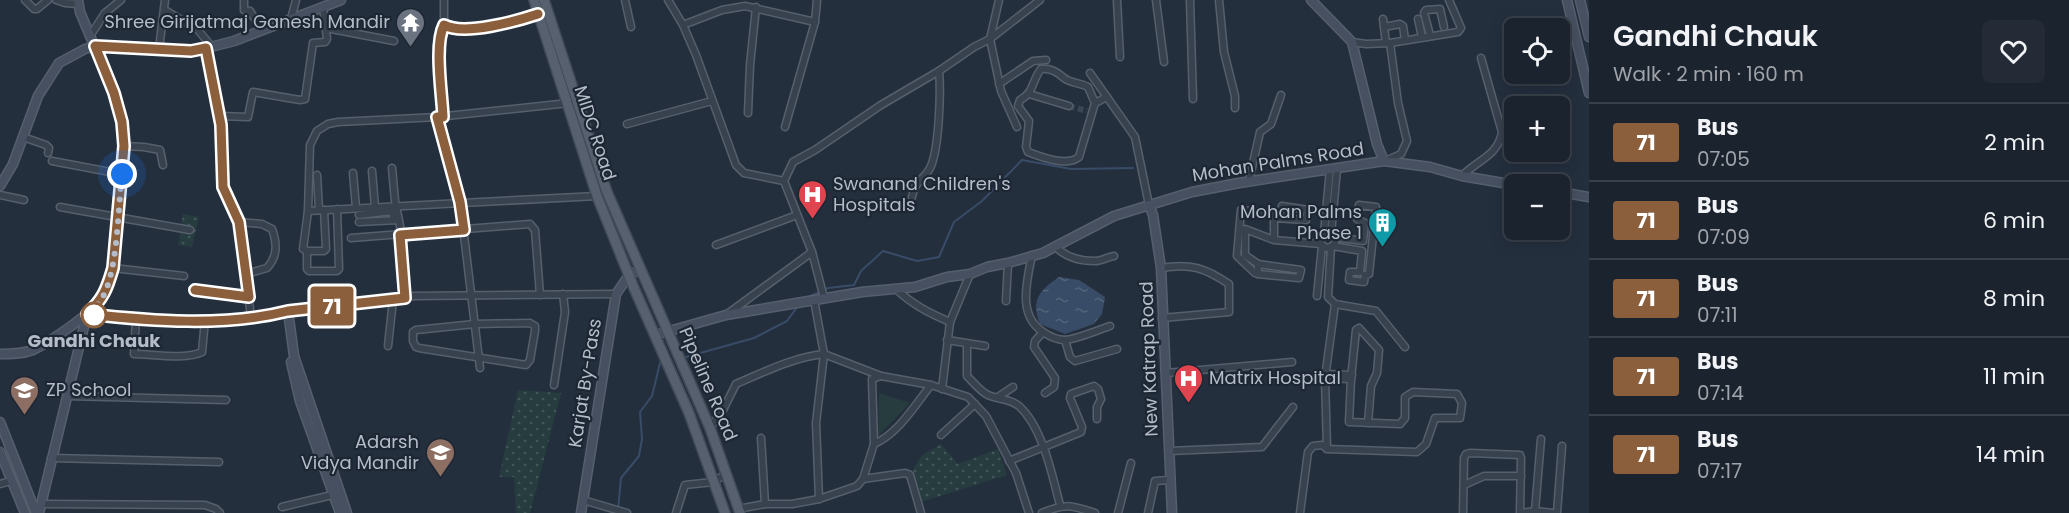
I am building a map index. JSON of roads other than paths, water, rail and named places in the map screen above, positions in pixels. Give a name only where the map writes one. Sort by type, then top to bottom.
[{"type":"main road","name":"MIDC Road","points":[[534,0],[569,103],[597,196],[629,274]]},
{"type":"main road","name":"MIDC Road","points":[[544,0],[607,192],[640,270]]},
{"type":"main road","name":"Pipeline Road","points":[[640,270],[710,428],[739,511]]},
{"type":"main road","name":"Pipeline Road","points":[[629,274],[696,432],[725,513]]},
{"type":"street","points":[[25,0],[34,9],[48,0]]},
{"type":"street","points":[[0,354],[20,353],[33,349],[87,314],[100,301],[108,286],[113,268],[124,146],[122,122],[114,93],[90,36],[79,2],[65,3],[56,0]]},
{"type":"street","points":[[90,36],[105,14],[121,0]]},
{"type":"street","points":[[159,49],[165,0]]},
{"type":"street","points":[[244,0],[244,9],[250,11],[262,30]]},
{"type":"street","points":[[291,19],[296,0]]},
{"type":"street","points":[[0,186],[13,164],[38,96],[59,63],[95,46],[191,51],[209,48],[234,41],[341,0]]},
{"type":"street","points":[[441,117],[439,46],[444,25],[444,0]]},
{"type":"street","points":[[625,0],[631,27]]},
{"type":"street","points":[[668,0],[683,25],[696,55],[736,165],[744,173],[784,181]]},
{"type":"street","points":[[785,128],[815,22],[817,0]]},
{"type":"street","points":[[999,0],[990,39],[1000,91],[1017,127]]},
{"type":"street","points":[[823,296],[812,252],[784,181],[794,162],[881,105],[939,71],[974,46],[990,39],[1040,0]]},
{"type":"street","points":[[1117,0],[1120,57]]},
{"type":"street","points":[[1156,0],[1164,62]]},
{"type":"street","points":[[1190,0],[1193,99]]},
{"type":"street","points":[[1219,0],[1224,52],[1235,108]]},
{"type":"street","points":[[1311,0],[1352,42],[1377,144],[1384,161],[1401,154],[1407,141],[1383,19]]},
{"type":"street","points":[[1429,34],[1453,33],[1461,28],[1449,0]]},
{"type":"street","points":[[1567,0],[1589,93]]},
{"type":"street","points":[[1580,0],[1589,37]]},
{"type":"street","points":[[683,25],[736,6],[756,7],[815,22]]},
{"type":"street","points":[[220,116],[248,117],[253,92],[305,99],[313,43],[326,41],[323,7]]},
{"type":"street","points":[[748,113],[756,7]]},
{"type":"street","points":[[1352,42],[1388,43],[1422,37],[1444,28],[1440,9],[1426,10],[1424,13],[1429,34]]},
{"type":"street","points":[[165,10],[198,30],[209,48],[220,116],[223,187],[239,222],[251,317]]},
{"type":"street","points":[[444,25],[453,28],[489,27],[538,14]]},
{"type":"street","points":[[1418,19],[1422,37]]},
{"type":"street","points":[[1384,27],[1400,24],[1403,26],[1405,40]]},
{"type":"street","points":[[326,28],[394,41]]},
{"type":"street","points":[[1579,49],[1589,47]]},
{"type":"street","points":[[1462,176],[1495,150],[1501,141],[1502,132],[1481,58]]},
{"type":"street","points":[[999,84],[1033,61],[1046,60]]},
{"type":"street","points":[[1095,103],[1088,87],[1064,79],[1060,73],[1047,68],[1041,69],[1029,94],[1020,100],[1018,106],[1029,121],[1026,147],[1028,152],[1066,162],[1075,160],[1079,157],[1090,112],[1095,103],[1107,97]]},
{"type":"street","points":[[912,197],[914,187],[931,166],[935,150],[940,98],[939,71]]},
{"type":"street","points":[[1090,73],[1135,137],[1149,205]]},
{"type":"street","points":[[1029,94],[1069,106]]},
{"type":"street","points":[[1249,181],[1260,132],[1271,124],[1281,95]]},
{"type":"street","points":[[627,124],[712,101]]},
{"type":"street","points":[[317,175],[326,249],[307,251],[303,249],[308,211],[310,145],[317,131],[328,124],[441,117],[569,103]]},
{"type":"street","points":[[441,117],[437,117],[460,202],[480,368]]},
{"type":"street","points":[[23,137],[46,145],[49,148],[48,153]]},
{"type":"street","points":[[124,146],[160,150],[163,165]]},
{"type":"street","points":[[52,161],[122,174]]},
{"type":"street","name":"Mohan Palms Road","points":[[812,300],[823,296],[915,287],[947,277],[970,274],[987,267],[1043,253],[1114,216],[1192,192],[1249,181],[1384,161],[1430,167],[1462,176],[1504,183]]},
{"type":"street","points":[[392,168],[405,298]]},
{"type":"street","points":[[1333,169],[1330,235],[1335,243],[1332,247],[1327,296],[1335,304],[1376,311],[1405,346]]},
{"type":"street","points":[[372,171],[374,209]]},
{"type":"street","points":[[353,173],[359,214]]},
{"type":"street","points":[[1570,194],[1589,197]]},
{"type":"street","points":[[0,195],[24,200]]},
{"type":"street","points":[[359,214],[396,206],[597,196]]},
{"type":"street","name":"New Katrap Road","points":[[1149,205],[1153,214],[1161,268],[1172,513]]},
{"type":"street","points":[[1274,216],[1279,214],[1282,206],[1308,210],[1306,220],[1274,216],[1241,210],[1237,256],[1249,269],[1258,274],[1299,278],[1301,270],[1258,264],[1245,255],[1245,229],[1274,240],[1321,245],[1362,251],[1359,273],[1350,272],[1349,280],[1364,282],[1365,275],[1369,274],[1376,207],[1359,205],[1357,219],[1365,223],[1363,241],[1330,235],[1320,238],[1321,245],[1317,296]]},
{"type":"street","points":[[60,207],[190,230]]},
{"type":"street","points":[[308,211],[337,209],[397,220]]},
{"type":"street","points":[[307,251],[308,271],[337,271],[339,268],[337,209]]},
{"type":"street","points":[[387,209],[393,212],[397,220]]},
{"type":"street","points":[[716,245],[797,215]]},
{"type":"street","points":[[1274,216],[1274,240]]},
{"type":"street","points":[[239,222],[262,224],[272,229],[276,247],[275,256],[267,268],[246,274]]},
{"type":"street","points":[[351,238],[464,230],[522,223],[532,225],[535,230],[540,295]]},
{"type":"street","points":[[1055,246],[1071,258],[1096,261],[1114,256]]},
{"type":"street","points":[[726,315],[812,252]]},
{"type":"street","points":[[1032,255],[1025,306],[1034,326],[1050,336],[1065,340],[1110,327]]},
{"type":"street","points":[[1006,301],[1008,263]]},
{"type":"street","points":[[1258,264],[1258,274]]},
{"type":"street","points":[[1161,268],[1171,266],[1203,268],[1229,284],[1230,291],[1229,312],[1162,318]]},
{"type":"street","points":[[113,268],[184,276]]},
{"type":"street","points":[[629,274],[640,270]]},
{"type":"street","name":"Karjat By-Pass","points":[[581,513],[616,294],[629,274]]},
{"type":"street","points":[[942,389],[950,322],[970,274]]},
{"type":"street","points":[[896,289],[911,303],[950,322]]},
{"type":"street","points":[[195,290],[249,297]]},
{"type":"street","points":[[554,385],[565,312],[562,294]]},
{"type":"street","points":[[87,314],[136,319],[205,320],[251,317],[405,298],[616,294]]},
{"type":"street","points":[[388,346],[393,300]]},
{"type":"street","points":[[655,335],[726,315],[812,300],[824,354],[816,423],[819,500]]},
{"type":"street","points":[[1326,448],[1326,376],[1335,304]]},
{"type":"street","points":[[285,312],[300,401],[340,513]]},
{"type":"street","points":[[285,312],[294,356],[347,513]]},
{"type":"street","points":[[38,510],[87,314]]},
{"type":"street","points":[[136,319],[134,354],[179,355],[202,352],[205,320]]},
{"type":"street","points":[[530,323],[535,326],[530,360],[526,365],[479,357],[416,347],[413,332],[475,324],[530,323]]},
{"type":"street","points":[[1300,513],[1308,452],[1313,446],[1417,452],[1426,444],[1435,418],[1460,418],[1461,399],[1457,394],[1413,392],[1405,397],[1406,418],[1400,424],[1368,423],[1350,422],[1348,420],[1351,377],[1356,330],[1359,328],[1379,350],[1377,373],[1371,386],[1368,423]]},
{"type":"street","points":[[1043,332],[1035,341],[1034,347],[1055,378],[1054,387],[1045,393]]},
{"type":"street","points":[[947,340],[985,346]]},
{"type":"street","points":[[1065,340],[1070,357],[1075,361],[1117,349]]},
{"type":"street","points":[[967,344],[967,376],[988,395],[1010,400],[1019,407],[1044,446],[1060,505]]},
{"type":"street","points":[[710,428],[723,410],[736,384],[784,364],[824,354],[881,376],[931,385],[968,397],[986,416],[1016,473],[1029,513]]},
{"type":"street","points":[[1166,373],[1292,362]]},
{"type":"street","points":[[739,511],[765,504],[792,504],[819,500],[857,486],[863,479],[874,444],[872,379],[881,376]]},
{"type":"street","points":[[1326,376],[1351,377]]},
{"type":"street","points":[[874,444],[883,440],[906,417],[931,385]]},
{"type":"street","points":[[998,396],[1013,387]]},
{"type":"street","points":[[1009,460],[1081,432],[1082,429],[1070,398],[1071,394],[1096,387],[1101,399],[1097,407],[1097,419]]},
{"type":"street","points":[[67,396],[226,400]]},
{"type":"street","points":[[941,435],[975,404]]},
{"type":"street","points":[[1169,451],[1262,447],[1293,407]]},
{"type":"street","points":[[0,422],[38,510]]},
{"type":"street","points":[[761,438],[765,504]]},
{"type":"street","points":[[1535,511],[1541,439]]},
{"type":"street","points":[[1463,513],[1466,454],[1520,455],[1520,513],[1535,511],[1555,513],[1562,446]]},
{"type":"street","points":[[0,452],[25,513]]},
{"type":"street","points":[[51,458],[219,462]]},
{"type":"street","points":[[1118,513],[1131,463]]},
{"type":"street","points":[[863,479],[905,472],[910,475],[921,513]]},
{"type":"street","points":[[676,513],[685,485],[712,482],[726,474]]},
{"type":"street","points":[[1464,485],[1484,476],[1521,476]]},
{"type":"street","points":[[1148,513],[1155,481],[1169,480]]},
{"type":"street","points":[[0,484],[10,481]]},
{"type":"street","points":[[282,507],[332,495]]},
{"type":"street","points":[[584,500],[624,512]]},
{"type":"street","points":[[1042,513],[1060,505],[1095,513]]},
{"type":"street","points":[[38,510],[206,506],[216,509],[219,513]]},
{"type":"water","points":[[1059,277],[1079,280],[1105,297],[1102,314],[1094,324],[1065,334],[1040,324],[1036,308],[1039,296]]},
{"type":"waterway","points":[[806,298],[828,288],[854,285],[861,271],[883,251],[917,261],[939,257],[954,222],[982,201],[1022,160],[1071,169],[1133,168]]},
{"type":"waterway","points":[[686,357],[754,338],[787,321],[798,306]]},
{"type":"waterway","points":[[618,510],[621,478],[639,456],[642,439],[640,412],[652,396],[660,363]]},
{"type":"tunnel","points":[[1069,106],[1087,111]]},
{"type":"place","name":"Shree Girijatmaj Ganesh Mandir","points":[[411,48]]},
{"type":"place","name":"Swanand Children's Hospitals","points":[[812,220]]},
{"type":"place","name":"Mohan Palms Phase 1","points":[[1383,248]]},
{"type":"place","name":"Gandhi Chauk","points":[[94,315]]},
{"type":"place","name":"Matrix Hospital","points":[[1188,404]]},
{"type":"place","name":"ZP School","points":[[25,416]]},
{"type":"place","name":"Adarsh Vidya Mandir","points":[[440,478]]}]
